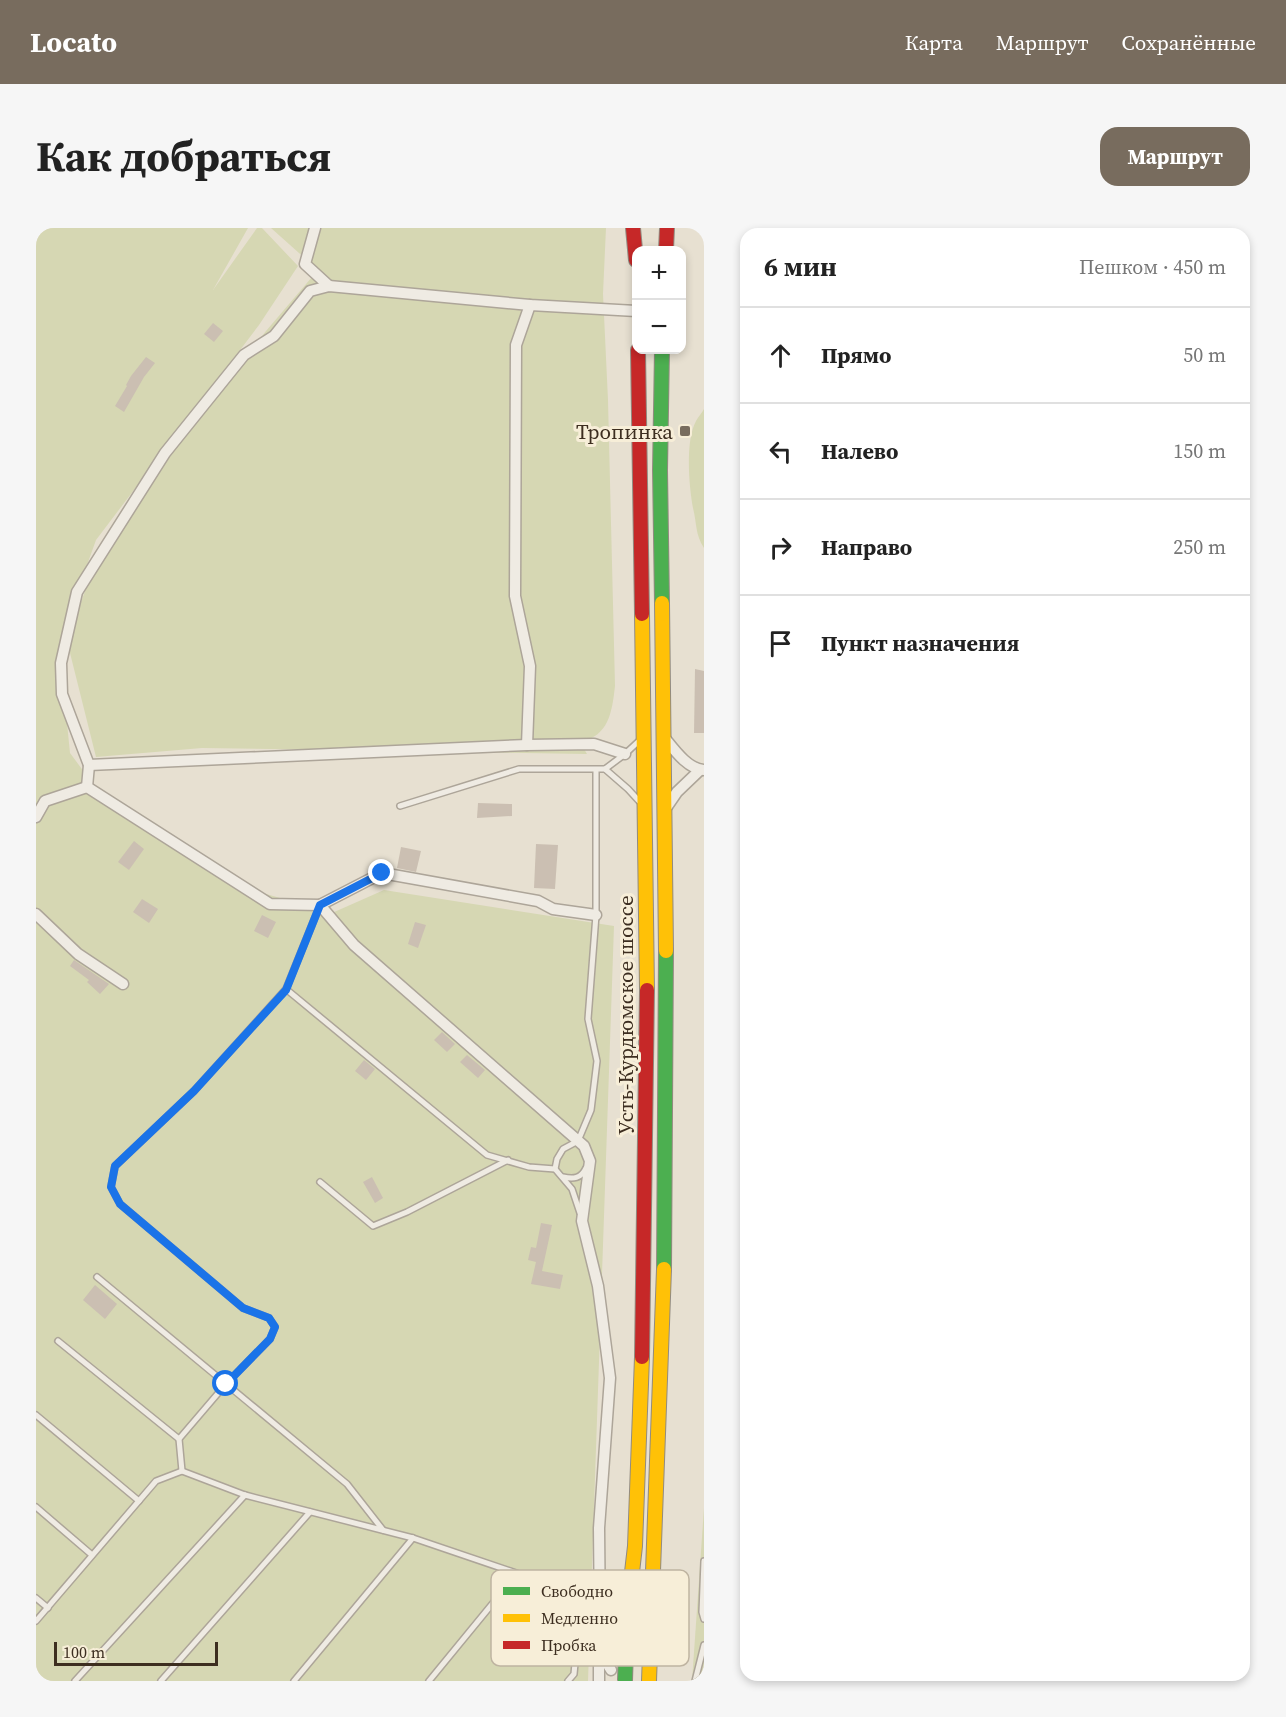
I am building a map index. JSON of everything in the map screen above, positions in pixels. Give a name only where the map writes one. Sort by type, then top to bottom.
[{"type":"main road","points":[[633,228],[635,246]]},
{"type":"main road","points":[[666,246],[667,228]]},
{"type":"main road","name":"Усть-Курдюмское шоссе","points":[[632,1570],[643,1326],[647,1018],[646,809],[638,354]]},
{"type":"main road","name":"Усть-Курдюмское шоссе","points":[[652,1570],[664,1274],[667,1029],[660,470],[662,354]]},
{"type":"main road","name":"Усть-Курдюмское шоссе","points":[[625,1666],[625,1681]]},
{"type":"main road","name":"Усть-Курдюмское шоссе","points":[[649,1666],[649,1681]]},
{"type":"street","points":[[315,228],[305,264],[329,286]]},
{"type":"street","points":[[87,787],[89,765],[62,694],[61,663],[77,592],[165,453],[244,355],[274,336],[310,291],[329,286],[530,305],[632,311]]},
{"type":"street","points":[[526,745],[530,666],[515,596],[516,345],[530,305]]},
{"type":"street","points":[[663,736],[681,757],[702,770],[677,792],[664,810]]},
{"type":"street","points":[[89,765],[526,745],[594,744],[626,754]]},
{"type":"street","points":[[36,817],[45,801],[87,787]]},
{"type":"street","points":[[87,787],[270,904],[320,905],[382,873],[538,901],[553,909],[596,915]]},
{"type":"street","points":[[320,905],[354,945],[584,1146],[590,1161],[582,1221],[598,1286],[610,1378],[599,1528],[599,1570]]},
{"type":"street","points":[[36,914],[78,954],[123,984]]},
{"type":"street","points":[[599,1666],[599,1681]]},
{"type":"street","points":[[609,1666],[611,1670]]},
{"type":"lane","points":[[400,806],[519,769],[605,769],[626,754],[644,736]]},
{"type":"lane","points":[[605,769],[646,809]]},
{"type":"lane","points":[[555,1169],[562,1149],[578,1141],[591,1110],[597,1061],[588,1019],[596,915],[596,770]]},
{"type":"lane","points":[[179,1438],[226,1384],[270,1339],[275,1327],[269,1318],[243,1308],[120,1204],[111,1187],[115,1166],[194,1091],[286,990],[320,905]]},
{"type":"lane","points":[[286,990],[487,1155],[529,1167],[555,1169],[572,1189],[582,1221]]},
{"type":"lane","points":[[320,1182],[374,1226],[508,1160]]},
{"type":"lane","points":[[562,1177],[574,1179],[584,1174],[590,1161]]},
{"type":"lane","points":[[97,1277],[348,1484],[384,1531]]},
{"type":"lane","points":[[58,1341],[179,1438],[182,1471]]},
{"type":"lane","points":[[36,1415],[138,1501]]},
{"type":"lane","points":[[36,1621],[156,1480],[182,1471],[245,1495],[413,1538],[502,1570]]},
{"type":"lane","points":[[75,1681],[245,1495]]},
{"type":"lane","points":[[36,1507],[92,1555]]},
{"type":"lane","points":[[161,1681],[310,1512]]},
{"type":"lane","points":[[294,1681],[413,1538]]},
{"type":"lane","points":[[704,1561],[704,1619]]},
{"type":"lane","points":[[36,1598],[48,1608]]},
{"type":"lane","points":[[429,1681],[491,1605]]},
{"type":"lane","points":[[696,1681],[704,1645]]},
{"type":"lane","points":[[568,1681],[574,1674],[575,1666]]},
{"type":"green space","points":[[36,228],[248,228],[213,290],[257,228],[262,228],[298,266],[259,325],[96,540],[59,643],[70,753],[110,807],[228,883],[332,913],[384,890],[614,926],[592,1570],[491,1570],[491,1666],[589,1666],[588,1681],[36,1681]]},
{"type":"green space","points":[[271,228],[606,228],[603,294],[615,686],[610,714],[603,728],[590,739],[580,742],[587,754],[202,748],[96,757],[67,641],[102,544],[266,331],[318,270]]},
{"type":"green space","points":[[704,409],[704,548],[699,538],[690,488],[689,452],[696,421]]},
{"type":"green space","points":[[704,1508],[704,1681],[692,1681]]},
{"type":"building","points":[[213,323],[223,331],[214,342],[204,334]]},
{"type":"building","points":[[146,357],[155,363],[144,377],[124,412],[115,406],[131,376]]},
{"type":"building","points":[[695,669],[704,671],[704,733],[694,733]]},
{"type":"building","points":[[478,803],[512,804],[512,816],[477,818]]},
{"type":"building","points":[[134,841],[144,849],[129,870],[118,862]]},
{"type":"building","points":[[536,844],[558,845],[555,889],[534,888]]},
{"type":"building","points":[[401,847],[421,851],[416,872],[397,868]]},
{"type":"building","points":[[142,899],[158,909],[149,923],[133,912]]},
{"type":"building","points":[[262,915],[276,922],[268,938],[254,931]]},
{"type":"building","points":[[415,922],[426,925],[418,948],[408,944]]},
{"type":"building","points":[[74,960],[109,984],[100,994],[87,982],[89,980],[70,966]]},
{"type":"building","points":[[442,1032],[455,1044],[447,1052],[434,1040]]},
{"type":"building","points":[[467,1055],[485,1070],[478,1078],[460,1062]]},
{"type":"building","points":[[364,1060],[375,1069],[366,1080],[355,1071]]},
{"type":"building","points":[[372,1177],[383,1198],[375,1203],[363,1182]]},
{"type":"building","points":[[541,1223],[552,1225],[542,1271],[563,1275],[560,1289],[531,1284],[536,1262],[528,1260],[531,1247],[536,1248]]},
{"type":"building","points":[[95,1285],[117,1304],[105,1319],[83,1300]]},
{"type":"traffic: fast","points":[[662,354],[660,470],[662,603]]},
{"type":"traffic: fast","points":[[664,1269],[666,951]]},
{"type":"traffic: fast","points":[[625,1666],[625,1681]]},
{"type":"traffic: slow","points":[[662,603],[666,951]]},
{"type":"traffic: slow","points":[[642,614],[647,990]]},
{"type":"traffic: slow","points":[[653,1570],[664,1269]]},
{"type":"traffic: slow","points":[[632,1570],[642,1357]]},
{"type":"traffic: slow","points":[[649,1681],[650,1666]]},
{"type":"traffic: jam","points":[[633,228],[635,246]]},
{"type":"traffic: jam","points":[[666,246],[667,228]]},
{"type":"traffic: jam","points":[[638,354],[642,614]]},
{"type":"traffic: jam","points":[[642,1357],[647,990]]},
{"type":"place","name":"Тропинка","points":[[685,431]]},
{"type":"route","points":[[226,1384],[270,1339],[275,1327],[269,1318],[243,1308],[120,1204],[111,1187],[115,1166],[194,1091],[286,990],[320,905],[382,873]]}]
